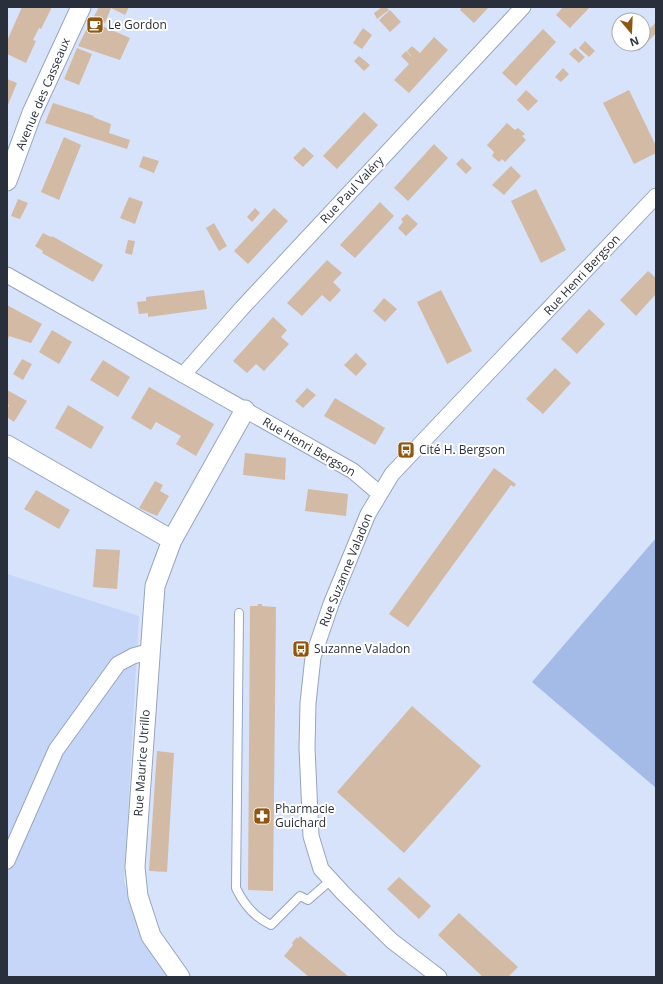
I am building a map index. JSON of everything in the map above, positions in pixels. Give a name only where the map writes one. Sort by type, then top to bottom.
[{"type":"street","name":"Avenue des Casseaux","points":[[7,181],[32,114],[81,7]]},
{"type":"street","name":"Rue Paul Valéry","points":[[183,375],[242,308],[523,7]]},
{"type":"street","name":"Rue Henri Bergson","points":[[7,275],[353,471],[380,494],[392,474],[656,196]]},
{"type":"street","name":"Rue Maurice Utrillo","points":[[180,977],[151,936],[138,896],[135,867],[155,586],[172,540],[245,410]]},
{"type":"street","points":[[7,445],[172,540]]},
{"type":"street","name":"Rue Suzanne Valadon","points":[[380,494],[368,514],[331,604],[313,657],[308,703],[307,748],[311,836],[321,869],[392,941],[438,977]]},
{"type":"street","points":[[7,861],[56,750],[118,664],[133,656],[151,651]]},
{"type":"lane","points":[[239,613],[236,888],[242,902],[259,920],[271,925],[300,896],[308,900],[331,880]]},
{"type":"shaded area","points":[[656,538],[656,788],[532,682]]},
{"type":"shaded area","points":[[7,574],[139,616],[124,882],[156,962],[169,977],[7,977]]},
{"type":"building","points":[[22,7],[52,7],[41,29],[39,28],[33,40],[36,41],[26,63],[7,54],[7,41]]},
{"type":"building","points":[[99,7],[129,7],[125,15],[111,8],[105,23],[93,18]]},
{"type":"building","points":[[382,7],[386,7],[389,10],[377,19],[374,13]]},
{"type":"building","points":[[462,7],[489,7],[474,23],[460,10]]},
{"type":"building","points":[[563,7],[590,7],[570,28],[556,15]]},
{"type":"building","points":[[390,10],[401,22],[390,32],[379,20]]},
{"type":"building","points":[[91,21],[130,38],[120,60],[78,46]]},
{"type":"building","points":[[656,22],[656,33],[651,38],[651,27]]},
{"type":"building","points":[[363,28],[372,35],[362,49],[353,43]]},
{"type":"building","points":[[543,29],[556,42],[516,86],[502,73]]},
{"type":"building","points":[[434,37],[448,50],[409,93],[394,80],[409,64],[401,56],[406,51],[414,59],[407,51],[412,46],[420,53]]},
{"type":"building","points":[[585,41],[595,51],[589,57],[579,48]]},
{"type":"building","points":[[77,48],[92,54],[79,85],[64,79]]},
{"type":"building","points":[[575,48],[585,57],[579,63],[569,54]]},
{"type":"building","points":[[359,56],[370,65],[364,71],[354,61]]},
{"type":"building","points":[[563,68],[569,74],[561,82],[555,77]]},
{"type":"building","points":[[7,79],[17,83],[7,107]]},
{"type":"building","points":[[526,90],[538,101],[528,111],[517,100]]},
{"type":"building","points":[[629,90],[656,146],[656,153],[634,164],[603,103]]},
{"type":"building","points":[[53,103],[94,116],[93,117],[111,124],[109,133],[130,140],[127,149],[45,123]]},
{"type":"building","points":[[364,112],[378,125],[337,169],[323,156]]},
{"type":"building","points":[[507,123],[515,130],[518,128],[525,134],[522,136],[526,140],[505,162],[502,159],[499,162],[492,156],[494,152],[487,145]]},
{"type":"building","points":[[64,137],[81,145],[59,200],[41,192]]},
{"type":"building","points":[[434,144],[448,158],[408,201],[394,188]]},
{"type":"building","points":[[304,147],[314,156],[303,167],[293,158]]},
{"type":"building","points":[[143,156],[159,161],[154,173],[139,167]]},
{"type":"building","points":[[462,158],[472,168],[466,174],[456,164]]},
{"type":"building","points":[[511,166],[521,176],[504,195],[492,185]]},
{"type":"building","points":[[536,189],[566,250],[541,263],[511,201]]},
{"type":"building","points":[[129,197],[143,202],[135,224],[120,218]]},
{"type":"building","points":[[18,199],[28,203],[20,219],[11,216]]},
{"type":"building","points":[[380,202],[394,216],[355,258],[340,245]]},
{"type":"building","points":[[255,208],[260,213],[252,222],[247,217]]},
{"type":"building","points":[[274,208],[288,221],[248,264],[234,251]]},
{"type":"building","points":[[407,214],[418,224],[406,236],[398,228],[403,222],[401,219]]},
{"type":"building","points":[[214,223],[227,246],[219,251],[206,228]]},
{"type":"building","points":[[43,233],[51,237],[52,236],[103,265],[93,282],[42,253],[43,251],[35,246]]},
{"type":"building","points":[[128,240],[135,241],[132,255],[125,253]]},
{"type":"building","points":[[327,260],[342,273],[333,282],[341,290],[330,302],[322,295],[302,316],[287,303]]},
{"type":"building","points":[[648,271],[656,278],[656,294],[636,316],[620,300]]},
{"type":"building","points":[[204,290],[207,309],[148,317],[148,313],[139,314],[137,302],[146,301],[146,297]]},
{"type":"building","points":[[441,290],[472,351],[447,364],[417,302]]},
{"type":"building","points":[[384,298],[397,309],[385,322],[373,311]]},
{"type":"building","points":[[7,305],[42,324],[31,343],[9,336],[7,343]]},
{"type":"building","points":[[589,309],[605,324],[577,354],[561,339]]},
{"type":"building","points":[[273,317],[287,330],[281,337],[289,344],[264,371],[256,364],[247,373],[233,361]]},
{"type":"building","points":[[52,330],[72,342],[59,364],[39,352]]},
{"type":"building","points":[[356,353],[367,364],[356,376],[344,365]]},
{"type":"building","points":[[22,359],[32,364],[23,380],[13,374]]},
{"type":"building","points":[[103,360],[130,377],[118,397],[90,380]]},
{"type":"building","points":[[555,368],[571,383],[543,414],[526,399]]},
{"type":"building","points":[[149,387],[214,424],[196,456],[176,444],[181,436],[156,422],[151,430],[131,418]]},
{"type":"building","points":[[307,388],[316,395],[303,408],[295,401]]},
{"type":"building","points":[[7,390],[27,401],[14,422],[7,417],[9,405],[7,404]]},
{"type":"building","points":[[335,398],[385,428],[375,445],[324,416]]},
{"type":"building","points":[[68,405],[104,427],[91,449],[55,428]]},
{"type":"building","points":[[245,453],[286,458],[285,480],[243,475]]},
{"type":"building","points":[[494,468],[516,484],[514,487],[511,485],[408,627],[389,614]]},
{"type":"building","points":[[155,481],[163,485],[160,491],[169,496],[157,516],[139,508]]},
{"type":"building","points":[[308,489],[348,494],[346,516],[305,511]]},
{"type":"building","points":[[36,490],[70,510],[59,529],[24,509]]},
{"type":"building","points":[[96,549],[120,550],[117,589],[93,587]]},
{"type":"building","points":[[258,604],[262,604],[262,606],[276,607],[273,891],[248,890],[250,606],[257,606]]},
{"type":"building","points":[[412,706],[481,766],[404,853],[337,792]]},
{"type":"building","points":[[157,751],[174,753],[167,872],[149,871]]},
{"type":"building","points":[[399,877],[431,906],[419,919],[387,889]]},
{"type":"building","points":[[459,913],[518,967],[508,977],[483,977],[438,935]]},
{"type":"building","points":[[300,936],[349,977],[309,977],[284,956],[293,945],[292,943],[297,937],[298,939]]},
{"type":"place","name":"Le Gordon","points":[[95,25]]},
{"type":"place","name":"Cité H. Bergson","points":[[406,450]]},
{"type":"place","name":"Suzanne Valadon","points":[[301,649]]},
{"type":"place","name":"Pharmacie Guichard","points":[[262,816]]}]
